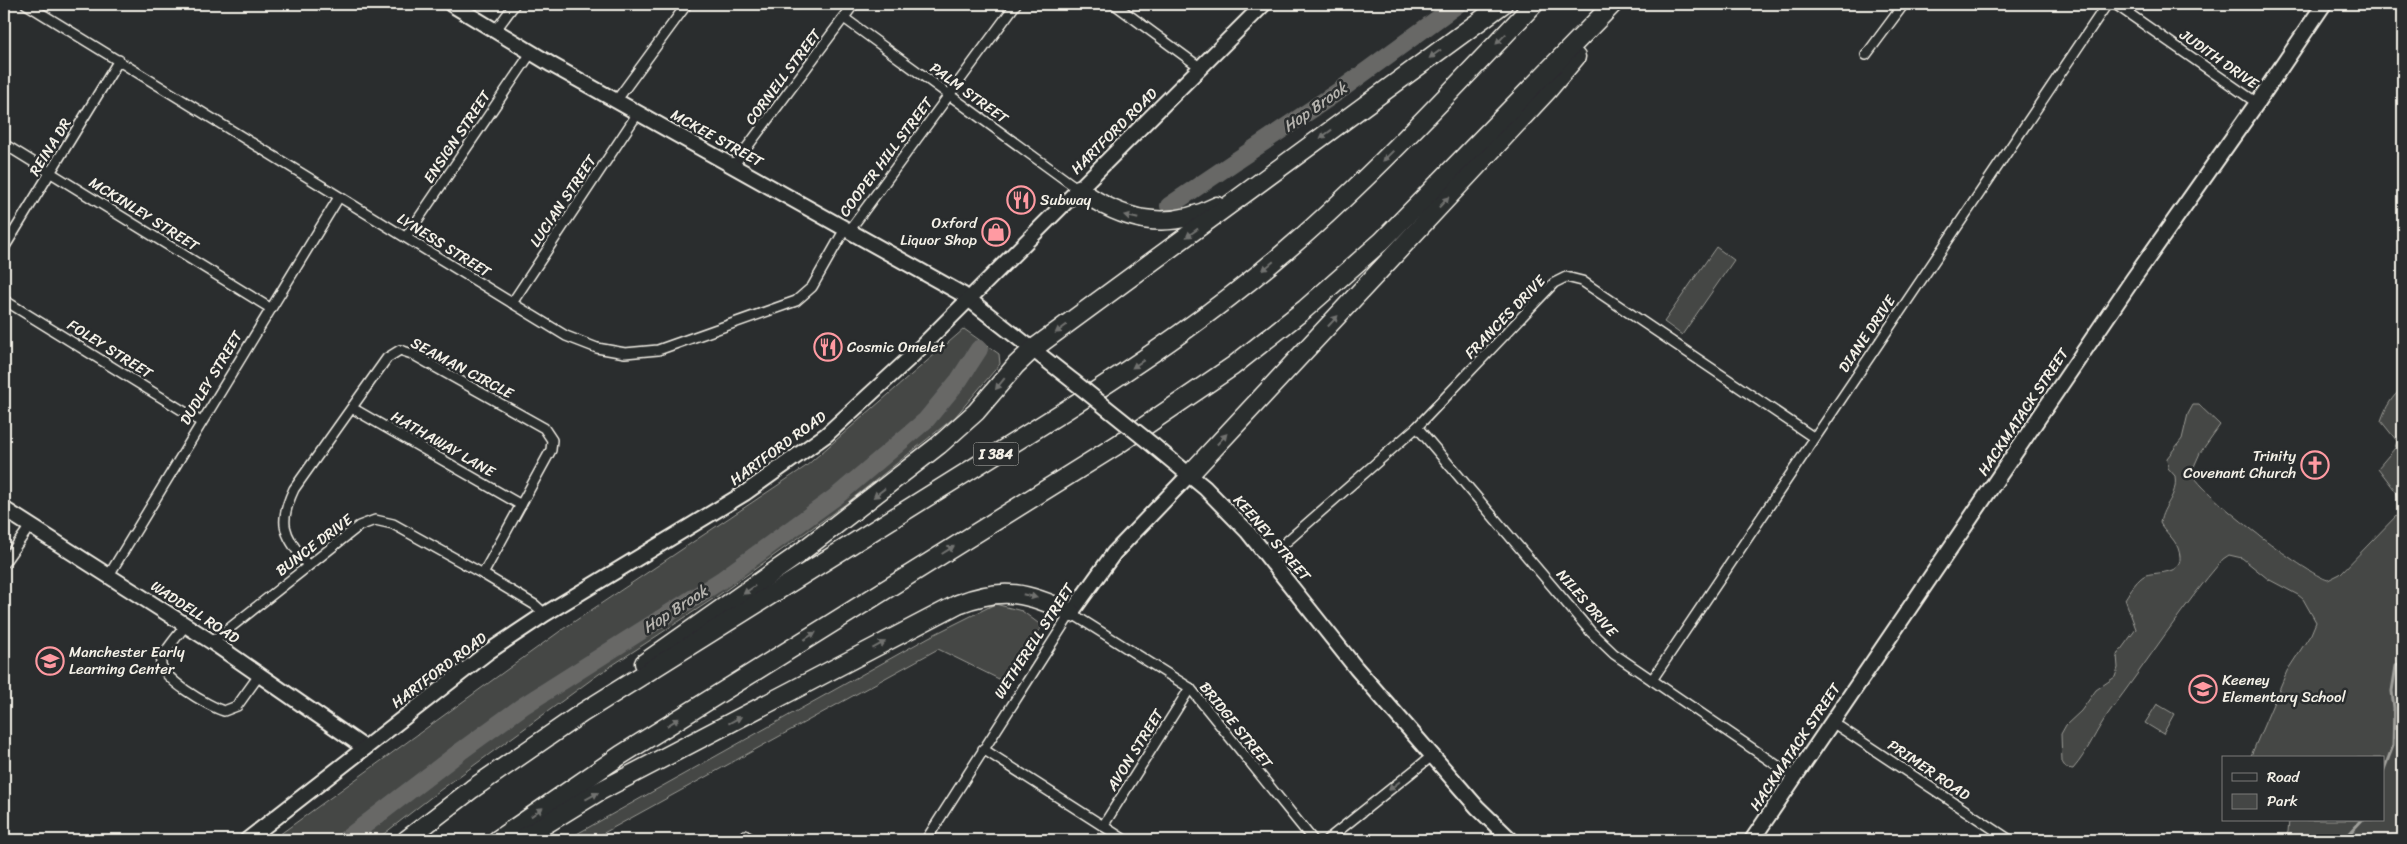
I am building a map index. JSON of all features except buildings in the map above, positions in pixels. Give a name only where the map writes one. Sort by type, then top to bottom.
[{"type":"highway","points":[[610,696],[657,652],[792,559],[939,445],[976,412],[1016,365],[1033,349],[1502,4]]},
{"type":"highway","name":"I 384","points":[[406,840],[506,765],[610,696],[1104,386],[1200,320],[1287,250],[1344,199],[1534,4]]},
{"type":"highway","points":[[1189,475],[1549,90],[1580,51],[1612,5]]},
{"type":"highway","points":[[497,840],[621,755],[1117,445],[1233,366],[1328,290],[1398,226],[1612,5]]},
{"type":"highway","points":[[1078,190],[1124,215],[1144,220],[1174,220],[1204,212],[1273,173]]},
{"type":"highway","points":[[520,840],[598,792],[958,604],[987,594],[1009,592],[1036,597],[1071,613]]},
{"type":"main road","name":"MCKEE STREET","points":[[451,4],[531,53],[969,299]]},
{"type":"main road","name":"HARTFORD ROAD","points":[[247,840],[455,675],[545,614],[786,466],[826,435],[865,400],[969,299],[1264,4]]},
{"type":"main road","name":"HACKMATACK STREET","points":[[1752,840],[2133,279],[2324,4]]},
{"type":"main road","name":"KEENEY STREET","points":[[969,299],[1154,446],[1226,509],[1268,556],[1356,668],[1477,807],[1508,839]]},
{"type":"main road","name":"WETHERELL STREET","points":[[1071,613],[1114,553],[1189,475]]},
{"type":"main road","name":"WADDELL ROAD","points":[[4,509],[212,642],[365,748]]},
{"type":"street","name":"LYNESS STREET","points":[[26,4],[566,336],[597,348],[625,353],[658,350],[796,301],[812,287],[847,230]]},
{"type":"street","points":[[495,31],[515,4]]},
{"type":"street","points":[[616,101],[688,4]]},
{"type":"street","name":"CORNELL STREET","points":[[733,166],[854,4]]},
{"type":"street","name":"COOPER HILL STREET","points":[[847,230],[950,96],[1016,4]]},
{"type":"street","points":[[1114,4],[1201,68]]},
{"type":"street","points":[[1866,56],[1904,4]]},
{"type":"street","name":"DIANE DRIVE","points":[[1652,680],[1813,437],[2107,4]]},
{"type":"street","name":"JUDITH DRIVE","points":[[2115,4],[2257,103]]},
{"type":"street","name":"PALM STREET","points":[[844,18],[1078,190]]},
{"type":"street","name":"ENSIGN STREET","points":[[406,237],[531,53]]},
{"type":"street","name":"REINA DR","points":[[4,248],[119,60]]},
{"type":"street","name":"LUCIAN STREET","points":[[512,303],[638,113]]},
{"type":"street","name":"MCKINLEY STREET","points":[[4,144],[270,308]]},
{"type":"street","name":"DUDLEY STREET","points":[[109,575],[339,197]]},
{"type":"street","name":"FRANCES DRIVE","points":[[1268,556],[1417,427],[1554,283],[1566,277],[1582,281],[1813,437]]},
{"type":"street","name":"FOLEY STREET","points":[[4,300],[201,422]]},
{"type":"street","name":"SEAMAN CIRCLE","points":[[308,566],[288,537],[284,524],[285,507],[294,489],[387,358],[400,350],[412,354],[544,428],[552,440],[551,450],[483,574]]},
{"type":"street","name":"HATHAWAY LANE","points":[[352,408],[521,505]]},
{"type":"street","name":"NILES DRIVE","points":[[1417,427],[1591,632],[1614,654],[1794,777]]},
{"type":"street","name":"BUNCE DRIVE","points":[[212,642],[359,526],[375,520],[393,524],[483,574],[535,605],[545,614]]},
{"type":"street","points":[[4,563],[30,526]]},
{"type":"street","name":"BRIDGE STREET","points":[[1071,613],[1190,688],[1313,840]]},
{"type":"street","name":"WETHERELL STREET","points":[[926,840],[1071,613]]},
{"type":"street","points":[[186,625],[162,659],[162,668],[168,677],[211,707],[224,711],[237,706],[260,674]]},
{"type":"street","name":"AVON STREET","points":[[1103,826],[1190,688]]},
{"type":"street","name":"PRIMER ROAD","points":[[1832,722],[2010,840]]},
{"type":"street","points":[[983,748],[1125,840]]},
{"type":"street","points":[[1326,840],[1432,756]]},
{"type":"green space","points":[[1716,247],[1734,260],[1682,335],[1664,322]]},
{"type":"green space","points":[[964,329],[999,354],[1000,364],[955,417],[847,503],[719,595],[599,674],[439,791],[376,840],[272,840],[563,629],[805,467]]},
{"type":"green space","points":[[2403,387],[2403,840],[2283,840],[2288,832],[2289,822],[2384,822],[2384,756],[2251,756],[2287,671],[2311,634],[2316,622],[2303,599],[2298,595],[2268,579],[2242,558],[2229,555],[2223,559],[2208,577],[2179,615],[2105,718],[2088,748],[2073,769],[2066,768],[2062,762],[2061,734],[2066,725],[2081,711],[2096,690],[2115,677],[2118,668],[2117,655],[2136,629],[2125,599],[2134,585],[2146,575],[2171,570],[2176,568],[2179,563],[2178,548],[2160,523],[2174,490],[2175,483],[2175,476],[2168,468],[2167,458],[2182,439],[2188,414],[2193,405],[2199,405],[2220,425],[2200,453],[2192,471],[2197,480],[2230,512],[2253,530],[2299,564],[2328,580],[2340,574],[2399,513],[2397,493],[2378,468],[2395,448],[2397,441],[2381,421],[2396,394]]},
{"type":"green space","points":[[995,604],[1022,611],[1042,626],[1009,684],[938,649],[591,840],[566,840],[929,637]]},
{"type":"green space","points":[[2157,704],[2174,714],[2163,734],[2145,723]]},
{"type":"waterway","name":"Hop Brook","points":[[1169,206],[1339,91],[1458,4]]},
{"type":"waterway","name":"Hop Brook","points":[[345,840],[523,706],[723,579],[838,495],[926,420],[959,380],[979,349]]},
{"type":"waterway","points":[[2384,769],[2393,746],[2394,708],[2392,691],[2396,666],[2403,661]]},
{"type":"waterway","points":[[2354,840],[2350,833],[2360,822]]},
{"type":"place","name":"Subway","points":[[1021,200]]},
{"type":"place","name":"Oxford Liquor Shop","points":[[996,232]]},
{"type":"place","name":"Cosmic Omelet","points":[[828,347]]},
{"type":"place","name":"Trinity Covenant Church","points":[[2315,465]]},
{"type":"place","name":"Manchester Early Learning Center","points":[[50,661]]},
{"type":"place","name":"Keeney Elementary School","points":[[2203,689]]}]
